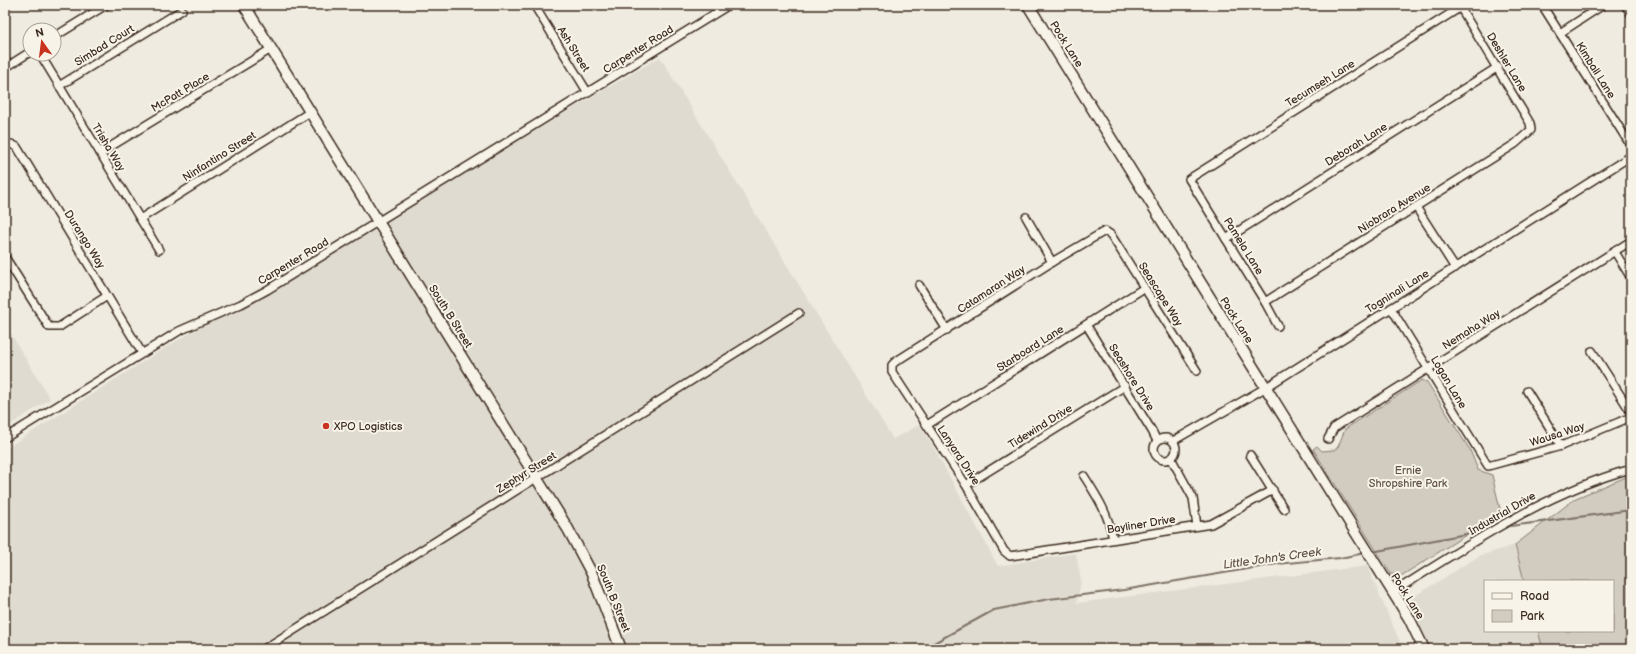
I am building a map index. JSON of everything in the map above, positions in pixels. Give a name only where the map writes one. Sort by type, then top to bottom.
[{"type":"street","points":[[62,32],[106,5]]},
{"type":"street","name":"South B Street","points":[[244,5],[568,529],[592,574],[622,649]]},
{"type":"street","name":"Ash Street","points":[[534,5],[588,93]]},
{"type":"street","name":"Carpenter Road","points":[[5,438],[142,353],[196,322],[257,296],[729,5]]},
{"type":"street","name":"Pock Lane","points":[[1028,5],[1372,562],[1409,618],[1424,649]]},
{"type":"street","name":"Kimball Lane","points":[[1542,5],[1631,146]]},
{"type":"street","points":[[1560,33],[1603,5]]},
{"type":"street","points":[[1625,5],[1631,14]]},
{"type":"street","name":"Deshler Lane","points":[[1462,6],[1530,123],[1531,130]]},
{"type":"street","name":"Tecumseh Lane","points":[[1189,179],[1462,6]]},
{"type":"street","name":"Simbad Court","points":[[59,86],[182,10]]},
{"type":"street","name":"McPatt Place","points":[[100,153],[271,49]]},
{"type":"street","points":[[5,68],[22,57]]},
{"type":"street","name":"Trisha Way","points":[[45,62],[159,250]]},
{"type":"street","name":"Deborah Lane","points":[[1226,239],[1498,68]]},
{"type":"street","name":"Ninfantino Street","points":[[140,219],[310,112]]},
{"type":"street","name":"Niobrara Avenue","points":[[1266,302],[1514,144],[1531,130]]},
{"type":"street","name":"Durango Way","points":[[5,144],[11,144],[17,147],[142,353]]},
{"type":"street","name":"Togninali Lane","points":[[1173,441],[1265,388],[1631,156]]},
{"type":"street","name":"Pamela Lane","points":[[1189,179],[1266,302],[1278,326]]},
{"type":"street","points":[[1416,207],[1455,268]]},
{"type":"street","points":[[1026,217],[1052,262]]},
{"type":"street","name":"Catamaran Way","points":[[892,368],[895,362],[1052,262],[1105,231]]},
{"type":"street","name":"Seascape Way","points":[[1105,231],[1111,235],[1196,371]]},
{"type":"street","name":"Nemaha Way","points":[[1328,439],[1334,428],[1631,241]]},
{"type":"street","points":[[1615,252],[1631,278]]},
{"type":"street","points":[[5,257],[49,327],[59,327],[107,296]]},
{"type":"street","points":[[919,285],[947,330]]},
{"type":"street","name":"Starboard Lane","points":[[927,425],[1088,326],[1144,288]]},
{"type":"street","name":"Logan Lane","points":[[1391,308],[1488,466]]},
{"type":"street","name":"Zephyr Street","points":[[264,649],[799,313]]},
{"type":"street","name":"Seashore Drive","points":[[1088,326],[1125,386],[1156,441],[1154,453],[1161,460],[1171,458]]},
{"type":"street","points":[[1592,351],[1631,412]]},
{"type":"street","name":"Lanyard Drive","points":[[892,368],[892,372],[966,485],[1006,554]]},
{"type":"street","name":"Tidewind Drive","points":[[966,485],[1125,386]]},
{"type":"street","points":[[1527,391],[1560,446]]},
{"type":"street","name":"Wausa Way","points":[[1488,466],[1560,446],[1631,417]]},
{"type":"street","points":[[1156,441],[1168,438],[1173,441],[1175,445],[1176,453],[1171,458],[1193,498],[1197,526]]},
{"type":"street","points":[[1250,455],[1284,509]]},
{"type":"street","name":"Industrial Drive","points":[[1392,593],[1520,514],[1611,474],[1631,469]]},
{"type":"street","points":[[1084,476],[1104,509],[1113,539]]},
{"type":"street","name":"Bayliner Drive","points":[[1006,554],[1014,556],[1197,526],[1218,521],[1272,490]]},
{"type":"shaded area","points":[[660,57],[893,439],[919,425],[933,446],[998,566],[1076,553],[1081,581],[1077,603],[1367,566],[1403,649],[5,649],[5,449],[168,346]]},
{"type":"shaded area","points":[[5,324],[50,399],[5,428]]},
{"type":"shaded area","points":[[1515,545],[1524,580],[1484,580],[1484,632],[1538,632],[1543,649],[1428,649],[1410,599],[1479,556]]},
{"type":"green space","name":"Ernie Shropshire Park","points":[[1422,380],[1427,382],[1470,450],[1478,470],[1492,475],[1501,513],[1401,576],[1391,574],[1313,449],[1317,446],[1322,451],[1334,450],[1338,447],[1345,429]]},
{"type":"green space","points":[[1631,475],[1631,649],[1543,649],[1538,632],[1614,632],[1614,580],[1524,580],[1515,545],[1576,498]]},
{"type":"waterway","name":"Little John's Creek","points":[[1503,527],[1631,510]]},
{"type":"waterway","name":"Little John's Creek","points":[[1372,552],[1487,530]]},
{"type":"waterway","name":"Little John's Creek","points":[[923,649],[994,610],[1049,599],[1124,590],[1277,564],[1340,558],[1365,553]]},
{"type":"place","name":"XPO Logistics","points":[[326,426]]}]
